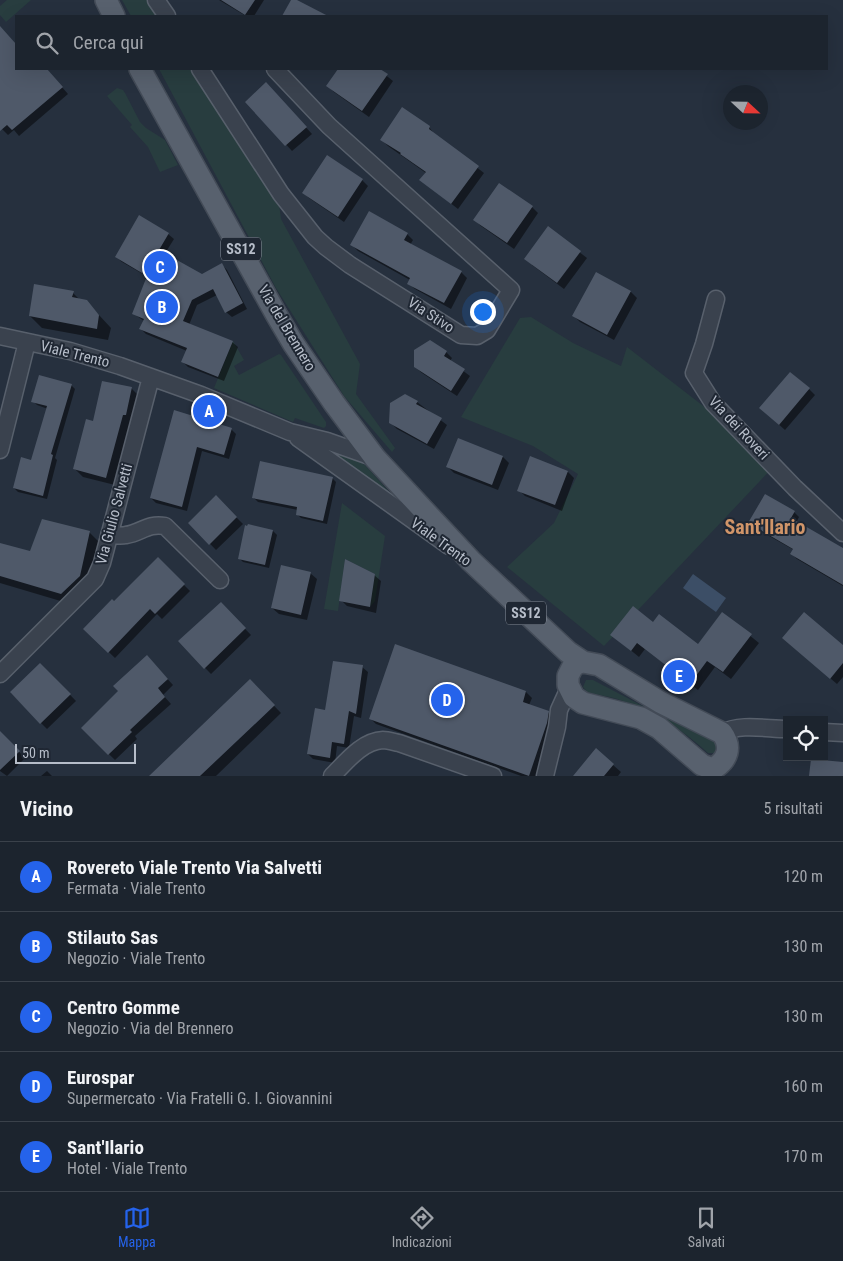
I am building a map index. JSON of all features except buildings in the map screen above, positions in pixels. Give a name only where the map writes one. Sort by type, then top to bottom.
[{"type":"main road","points":[[106,0],[114,15]]},
{"type":"main road","name":"Via del Brennero","points":[[141,70],[293,343],[375,458],[470,561]]},
{"type":"main road","name":"Viale Trento","points":[[470,561],[568,652],[583,662],[599,665],[660,702],[722,733]]},
{"type":"main road","points":[[583,662],[576,664],[568,676],[569,688],[574,697],[588,704],[630,714],[646,720],[659,728],[702,765],[717,772],[729,748],[728,740],[722,733]]},
{"type":"street","points":[[156,0],[166,15]]},
{"type":"street","name":"Via Stivo","points":[[201,70],[281,194],[297,216],[326,248],[461,335],[477,336],[487,330],[511,290],[329,126],[276,70]]},
{"type":"street","name":"Via dei Roveri","points":[[716,299],[694,373],[713,403],[795,488],[843,533]]},
{"type":"street","name":"Viale Trento","points":[[0,336],[88,356],[201,395],[290,432],[327,441],[375,458]]},
{"type":"street","name":"Viale Trento","points":[[0,450],[27,342]]},
{"type":"street","name":"Via Giulio Salvetti","points":[[0,674],[95,579],[102,564],[151,377]]},
{"type":"street","name":"Viale Trento","points":[[290,432],[470,561]]},
{"type":"street","points":[[110,535],[125,536],[149,526],[165,526],[220,580]]},
{"type":"street","points":[[544,776],[557,727],[559,710],[569,688]]},
{"type":"street","points":[[557,727],[571,713],[588,704]]},
{"type":"street","points":[[722,733],[730,729],[744,728],[783,729]]},
{"type":"street","points":[[828,732],[843,733]]},
{"type":"street","points":[[332,776],[363,747],[373,742],[384,740],[399,743],[493,776]]},
{"type":"green space","points":[[7,0],[31,0],[6,22],[0,15],[0,6]]},
{"type":"green space","points":[[122,0],[149,0],[160,15],[130,15]]},
{"type":"green space","points":[[160,70],[197,70],[278,196],[281,219],[360,364],[356,394],[395,448],[392,452],[344,396],[276,288]]},
{"type":"green space","points":[[117,88],[123,90],[140,122],[165,140],[178,165],[160,172],[148,147],[107,96]]},
{"type":"green space","points":[[531,317],[573,343],[621,366],[627,347],[777,463],[604,646],[507,567],[554,523],[578,474],[533,446],[461,417],[520,318]]},
{"type":"green space","points":[[233,341],[244,360],[234,366],[239,375],[279,354],[281,355],[326,422],[326,426],[324,428],[295,418],[293,422],[214,388]]},
{"type":"green space","points":[[321,444],[365,465],[401,505]]},
{"type":"green space","points":[[342,503],[385,536],[375,601],[370,607],[375,574],[345,559],[338,611],[324,609]]},
{"type":"green space","points":[[586,680],[593,680],[658,714],[715,740],[718,746],[714,753],[708,753],[677,728],[654,715],[630,703],[587,692],[583,687]]},
{"type":"water","points":[[693,574],[726,598],[716,612],[683,588]]},
{"type":"place","name":"Centro Gomme","points":[[160,267]]},
{"type":"place","name":"Stilauto Sas","points":[[162,307]]},
{"type":"place","name":"Rovereto Viale Trento Via Salvetti","points":[[209,411]]},
{"type":"place","name":"Sant'Ilario","points":[[679,676]]},
{"type":"place","name":"Eurospar","points":[[447,700]]},
{"type":"district","name":"Sant'Ilario","points":[[765,527]]}]
